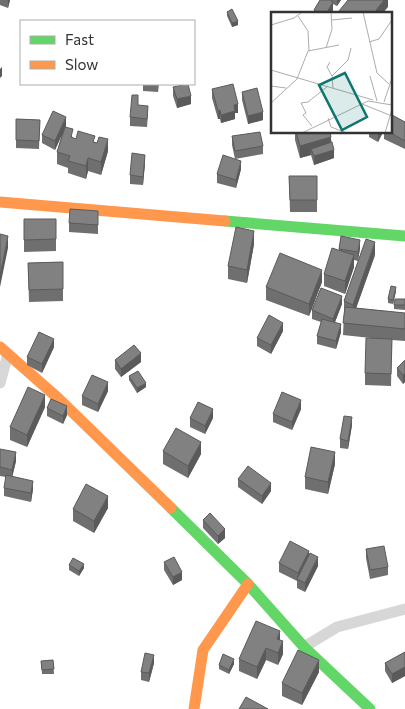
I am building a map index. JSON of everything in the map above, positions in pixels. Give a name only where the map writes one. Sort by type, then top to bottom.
[{"type":"street","points":[[0,202],[405,236]]},
{"type":"street","points":[[0,384],[4,351]]},
{"type":"street","points":[[4,351],[59,399],[248,584],[304,647],[370,709]]},
{"type":"street","points":[[194,709],[203,650],[248,584]]},
{"type":"street","points":[[304,647],[337,627],[405,609]]},
{"type":"building","points":[[320,0],[330,0],[333,2],[327,12],[317,12],[314,10]]},
{"type":"building","points":[[348,0],[384,0],[376,10],[378,12],[339,11]]},
{"type":"building","points":[[232,9],[238,21],[232,23],[227,12]]},
{"type":"building","points":[[233,84],[238,104],[234,105],[235,111],[221,115],[220,110],[218,111],[212,89]]},
{"type":"building","points":[[188,85],[191,96],[177,99],[173,87]]},
{"type":"building","points":[[257,88],[263,112],[248,116],[242,92]]},
{"type":"building","points":[[132,95],[138,95],[138,105],[148,106],[147,119],[130,117]]},
{"type":"building","points":[[53,111],[66,117],[55,141],[42,135]]},
{"type":"building","points":[[392,115],[405,122],[405,141],[392,134]]},
{"type":"building","points":[[16,119],[40,120],[39,141],[16,140]]},
{"type":"building","points":[[65,127],[73,129],[71,137],[76,139],[78,131],[95,136],[93,142],[97,143],[99,137],[108,139],[101,162],[88,158],[86,166],[68,161],[70,156],[57,152]]},
{"type":"building","points":[[260,132],[263,146],[235,151],[232,136]]},
{"type":"building","points":[[297,134],[330,134],[331,137],[300,146]]},
{"type":"building","points":[[332,142],[334,150],[314,156],[311,149]]},
{"type":"building","points":[[132,153],[145,155],[143,177],[130,175]]},
{"type":"building","points":[[223,155],[241,161],[236,180],[217,174]]},
{"type":"building","points":[[289,176],[317,176],[317,200],[290,200]]},
{"type":"building","points":[[70,209],[98,211],[98,225],[69,223]]},
{"type":"building","points":[[24,219],[56,219],[56,239],[24,240]]},
{"type":"building","points":[[236,227],[254,231],[247,270],[228,266]]},
{"type":"building","points":[[0,234],[8,236],[0,275]]},
{"type":"building","points":[[341,236],[360,240],[358,252],[339,249]]},
{"type":"building","points":[[366,239],[375,242],[353,305],[344,301]]},
{"type":"building","points":[[332,248],[354,255],[345,281],[324,274]]},
{"type":"building","points":[[280,253],[322,270],[309,304],[266,287]]},
{"type":"building","points":[[63,262],[63,289],[29,290],[28,263]]},
{"type":"building","points":[[391,286],[396,287],[393,300],[388,299]]},
{"type":"building","points":[[321,288],[342,296],[333,319],[312,310]]},
{"type":"building","points":[[395,299],[405,299],[405,305],[394,305]]},
{"type":"building","points":[[345,307],[405,313],[405,329],[343,323]]},
{"type":"building","points":[[269,315],[283,323],[271,345],[257,338]]},
{"type":"building","points":[[322,319],[341,324],[336,341],[317,336]]},
{"type":"building","points":[[39,332],[54,339],[42,364],[27,357]]},
{"type":"building","points":[[366,338],[392,339],[391,374],[365,373]]},
{"type":"building","points":[[134,345],[141,353],[121,369],[115,360]]},
{"type":"building","points":[[405,360],[405,374],[403,375],[397,368]]},
{"type":"building","points":[[138,371],[146,383],[137,388],[129,376]]},
{"type":"building","points":[[92,375],[108,382],[98,404],[82,396]]},
{"type":"building","points":[[28,387],[45,395],[27,435],[10,427]]},
{"type":"building","points":[[282,392],[301,400],[292,422],[273,414]]},
{"type":"building","points":[[51,399],[67,406],[63,416],[47,408]]},
{"type":"building","points":[[198,402],[213,409],[205,426],[190,418]]},
{"type":"building","points":[[344,416],[352,417],[348,441],[340,439]]},
{"type":"building","points":[[176,428],[201,442],[188,466],[163,451]]},
{"type":"building","points":[[311,447],[335,452],[328,482],[305,477]]},
{"type":"building","points":[[0,449],[16,452],[12,470],[0,467]]},
{"type":"building","points":[[248,466],[271,483],[262,496],[238,479]]},
{"type":"building","points":[[6,475],[33,481],[31,493],[4,488]]},
{"type":"building","points":[[86,484],[108,496],[94,521],[73,509]]},
{"type":"building","points":[[210,513],[225,529],[218,536],[203,520]]},
{"type":"building","points":[[290,541],[309,551],[298,573],[279,563]]},
{"type":"building","points":[[384,546],[388,567],[370,570],[366,549]]},
{"type":"building","points":[[310,553],[318,557],[305,583],[297,579]]},
{"type":"building","points":[[174,557],[182,572],[173,577],[164,562]]},
{"type":"building","points":[[73,558],[84,564],[79,571],[69,565]]},
{"type":"building","points":[[256,621],[280,631],[277,639],[283,641],[278,653],[266,648],[257,667],[239,659]]},
{"type":"building","points":[[298,650],[319,660],[302,693],[282,683]]},
{"type":"building","points":[[405,652],[405,667],[392,674],[385,663]]},
{"type":"building","points":[[145,653],[154,655],[149,673],[141,672]]},
{"type":"building","points":[[223,654],[234,659],[229,670],[219,665]]},
{"type":"building","points":[[53,660],[54,669],[42,670],[41,661]]},
{"type":"building","points":[[246,697],[268,709],[239,709]]},
{"type":"traffic: fast","points":[[225,221],[405,236]]},
{"type":"traffic: fast","points":[[171,508],[248,584],[304,647],[370,709]]},
{"type":"traffic: slow","points":[[0,202],[225,221]]},
{"type":"traffic: slow","points":[[0,347],[59,399],[171,508]]},
{"type":"traffic: slow","points":[[194,709],[203,650],[248,584]]}]
